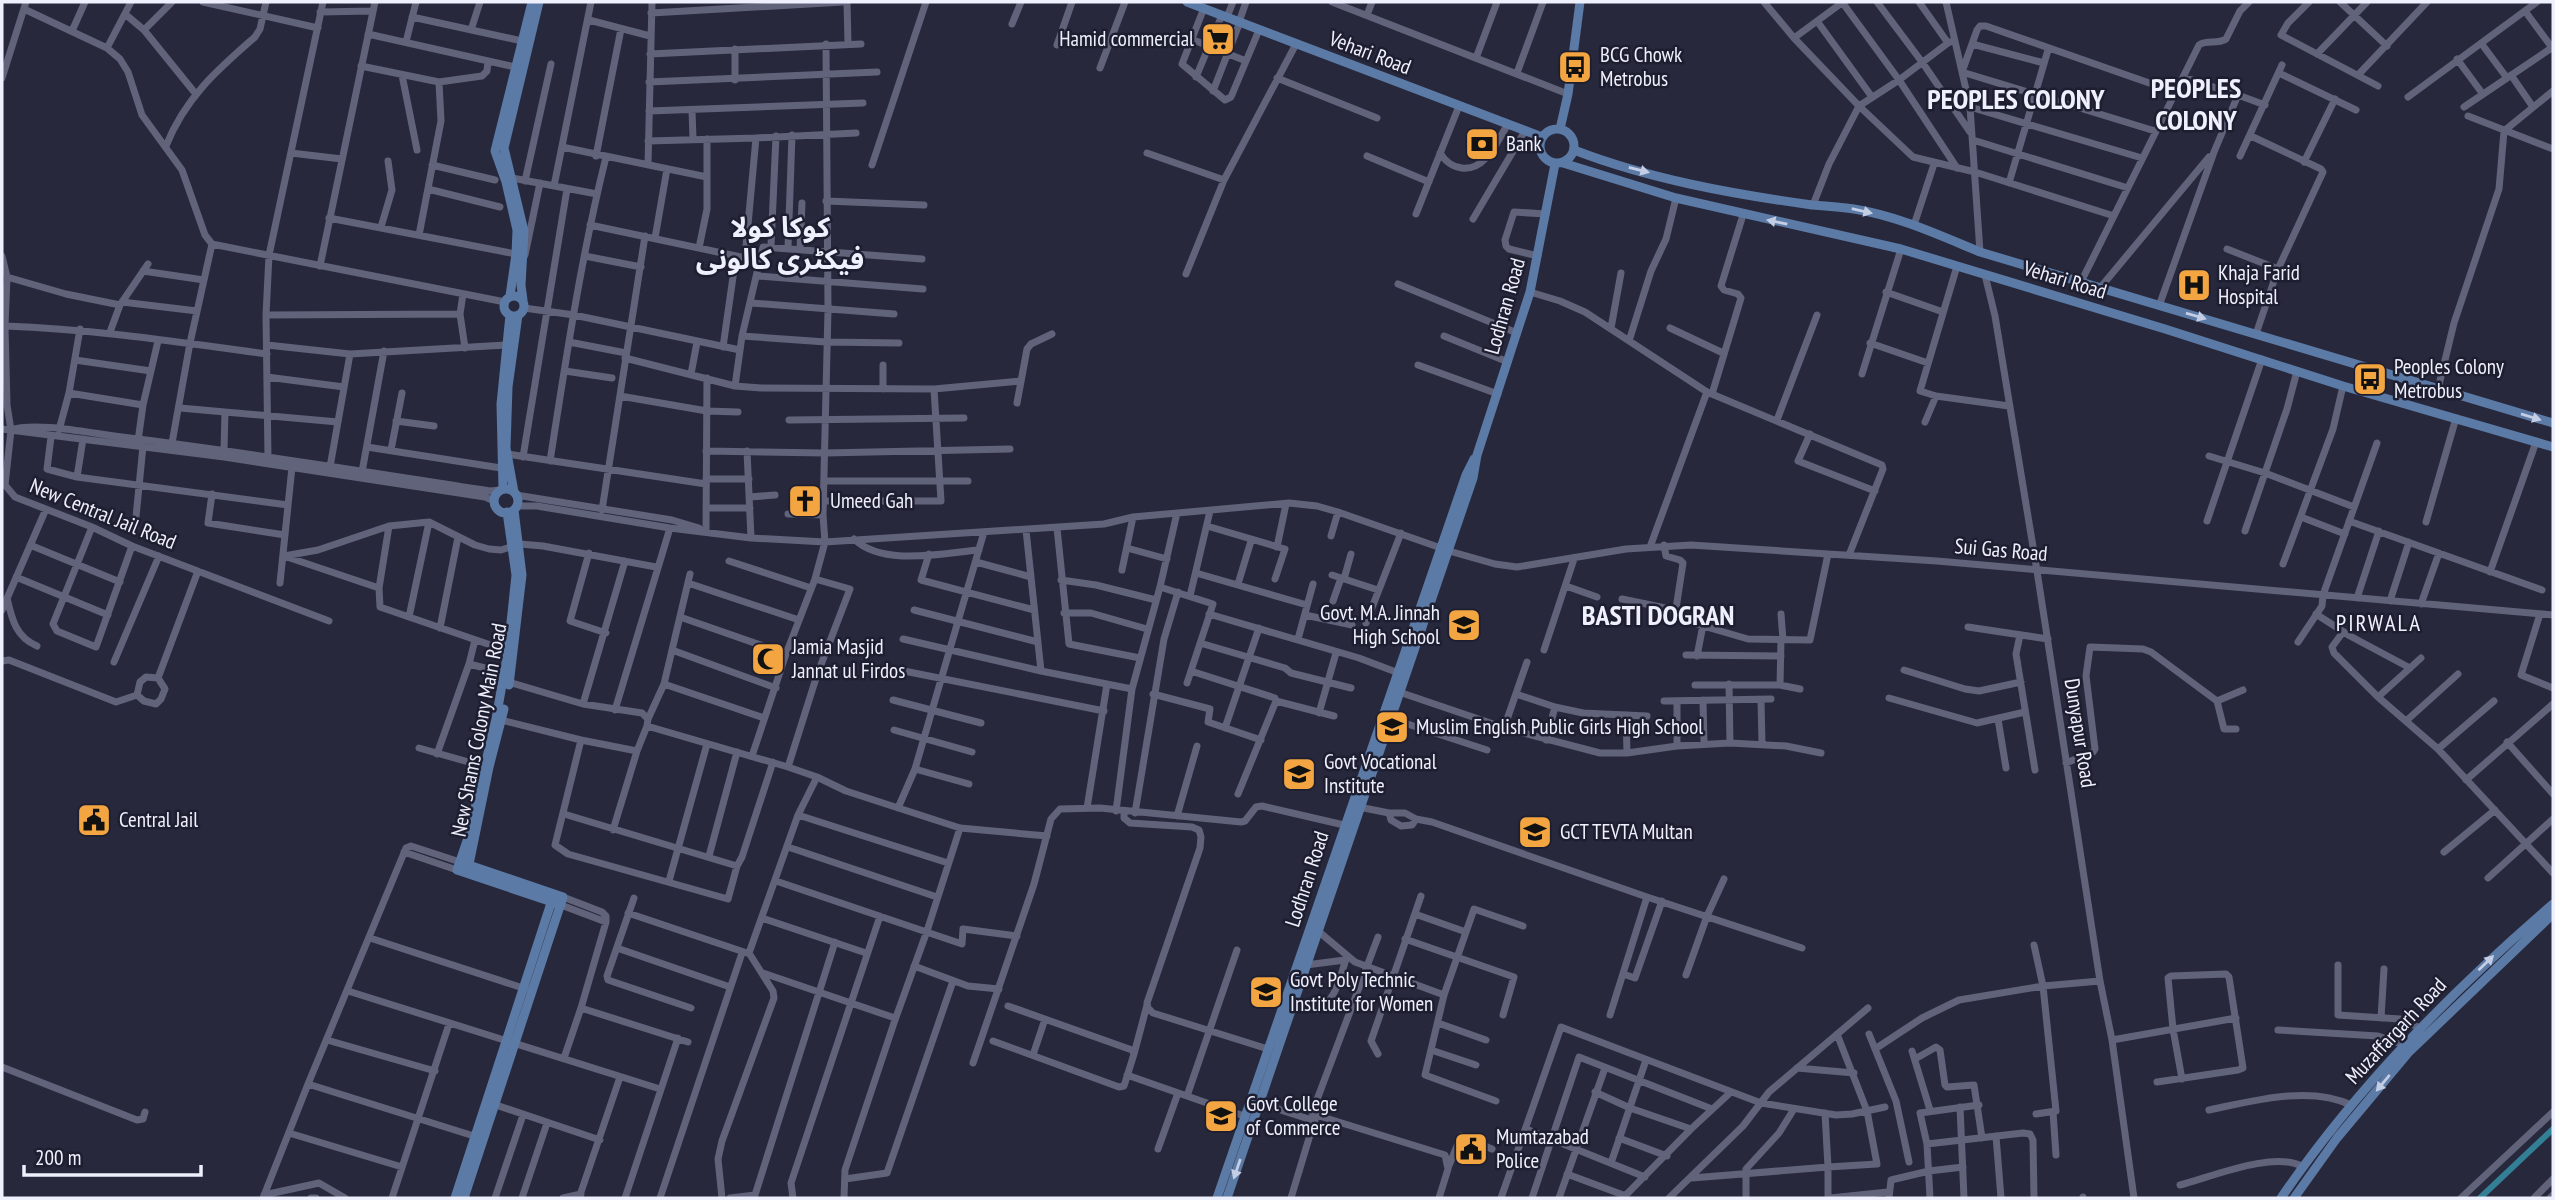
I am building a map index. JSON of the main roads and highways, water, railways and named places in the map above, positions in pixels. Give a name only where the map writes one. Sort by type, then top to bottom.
[{"type":"main road","points":[[502,490],[514,503],[497,508],[494,501],[502,490],[501,404],[506,345],[519,310],[521,285],[517,230],[506,182],[495,151],[532,2]]},
{"type":"main road","points":[[519,310],[505,310],[524,231],[504,148],[539,2]]},
{"type":"main road","name":"Vehari Road","points":[[1187,2],[1542,137]]},
{"type":"main road","points":[[1560,129],[1568,94],[1580,2]]},
{"type":"main road","points":[[1560,129],[1571,137],[1574,150],[1570,158],[1559,163],[1549,162],[1541,154],[1539,143],[1542,137],[1550,130],[1560,129]]},
{"type":"main road","name":"Vehari Road","points":[[1574,150],[1604,162],[1709,187],[1813,205],[1856,209],[1914,225],[1980,252],[2553,423]]},
{"type":"main road","name":"Vehari Road","points":[[1559,163],[1743,215],[1901,249],[2343,386],[2553,447]]},
{"type":"main road","name":"Lodhran Road","points":[[1217,1198],[1396,672],[1474,478],[1477,455],[1530,292],[1559,163]]},
{"type":"main road","points":[[507,300],[515,295],[519,310]]},
{"type":"main road","name":"New Shams Colony Main Road","points":[[463,868],[489,767],[521,600],[522,575],[507,454],[508,387],[519,310]]},
{"type":"main road","name":"New Shams Colony Main Road","points":[[506,679],[517,546]]},
{"type":"main road","name":"Lodhran Road","points":[[1227,1198],[1445,549]]},
{"type":"main road","name":"New Shams Colony Main Road","points":[[463,868],[483,766],[499,720]]},
{"type":"main road","points":[[463,868],[557,899],[480,1137],[464,1198]]},
{"type":"main road","name":"Muzaffargarh Road","points":[[2281,1198],[2351,1105],[2404,1045],[2499,950],[2553,904]]},
{"type":"main road","points":[[2294,1198],[2337,1138],[2408,1053],[2553,914]]},
{"type":"main road","points":[[455,1198],[480,1137]]},
{"type":"waterway","points":[[2480,1198],[2553,1129]]},
{"type":"place","name":"Hamid commercial","points":[[1218,39]]},
{"type":"place","name":"BCG Chowk Metrobus","points":[[1575,67]]},
{"type":"place","name":"Bank","points":[[1482,144]]},
{"type":"place","name":"Khaja Farid Hospital","points":[[2194,285]]},
{"type":"place","name":"Peoples Colony Metrobus","points":[[2370,379]]},
{"type":"place","name":"Umeed Gah","points":[[805,501]]},
{"type":"place","name":"Govt. M.A. Jinnah High School","points":[[1464,625]]},
{"type":"place","name":"Jamia Masjid Jannat ul Firdos","points":[[768,659]]},
{"type":"place","name":"Muslim English Public Girls High School","points":[[1392,727]]},
{"type":"place","name":"Govt Vocational Institute","points":[[1299,774]]},
{"type":"place","name":"Central Jail","points":[[94,820]]},
{"type":"place","name":"GCT TEVTA Multan","points":[[1535,832]]},
{"type":"place","name":"Govt Poly Technic Institute for Women","points":[[1266,992]]},
{"type":"place","name":"Govt College of Commerce","points":[[1221,1116]]},
{"type":"place","name":"Mumtazabad Police","points":[[1471,1149]]},
{"type":"district","name":"PEOPLES COLONY","points":[[2016,99]]},
{"type":"district","name":"PEOPLES COLONY","points":[[2196,104]]},
{"type":"district","name":"کوکا کولا فیکٹری کالونی","points":[[780,243]]},
{"type":"district","name":"BASTI DOGRAN","points":[[1658,615]]},
{"type":"district","name":"PIRWALA","points":[[2379,623]]}]
